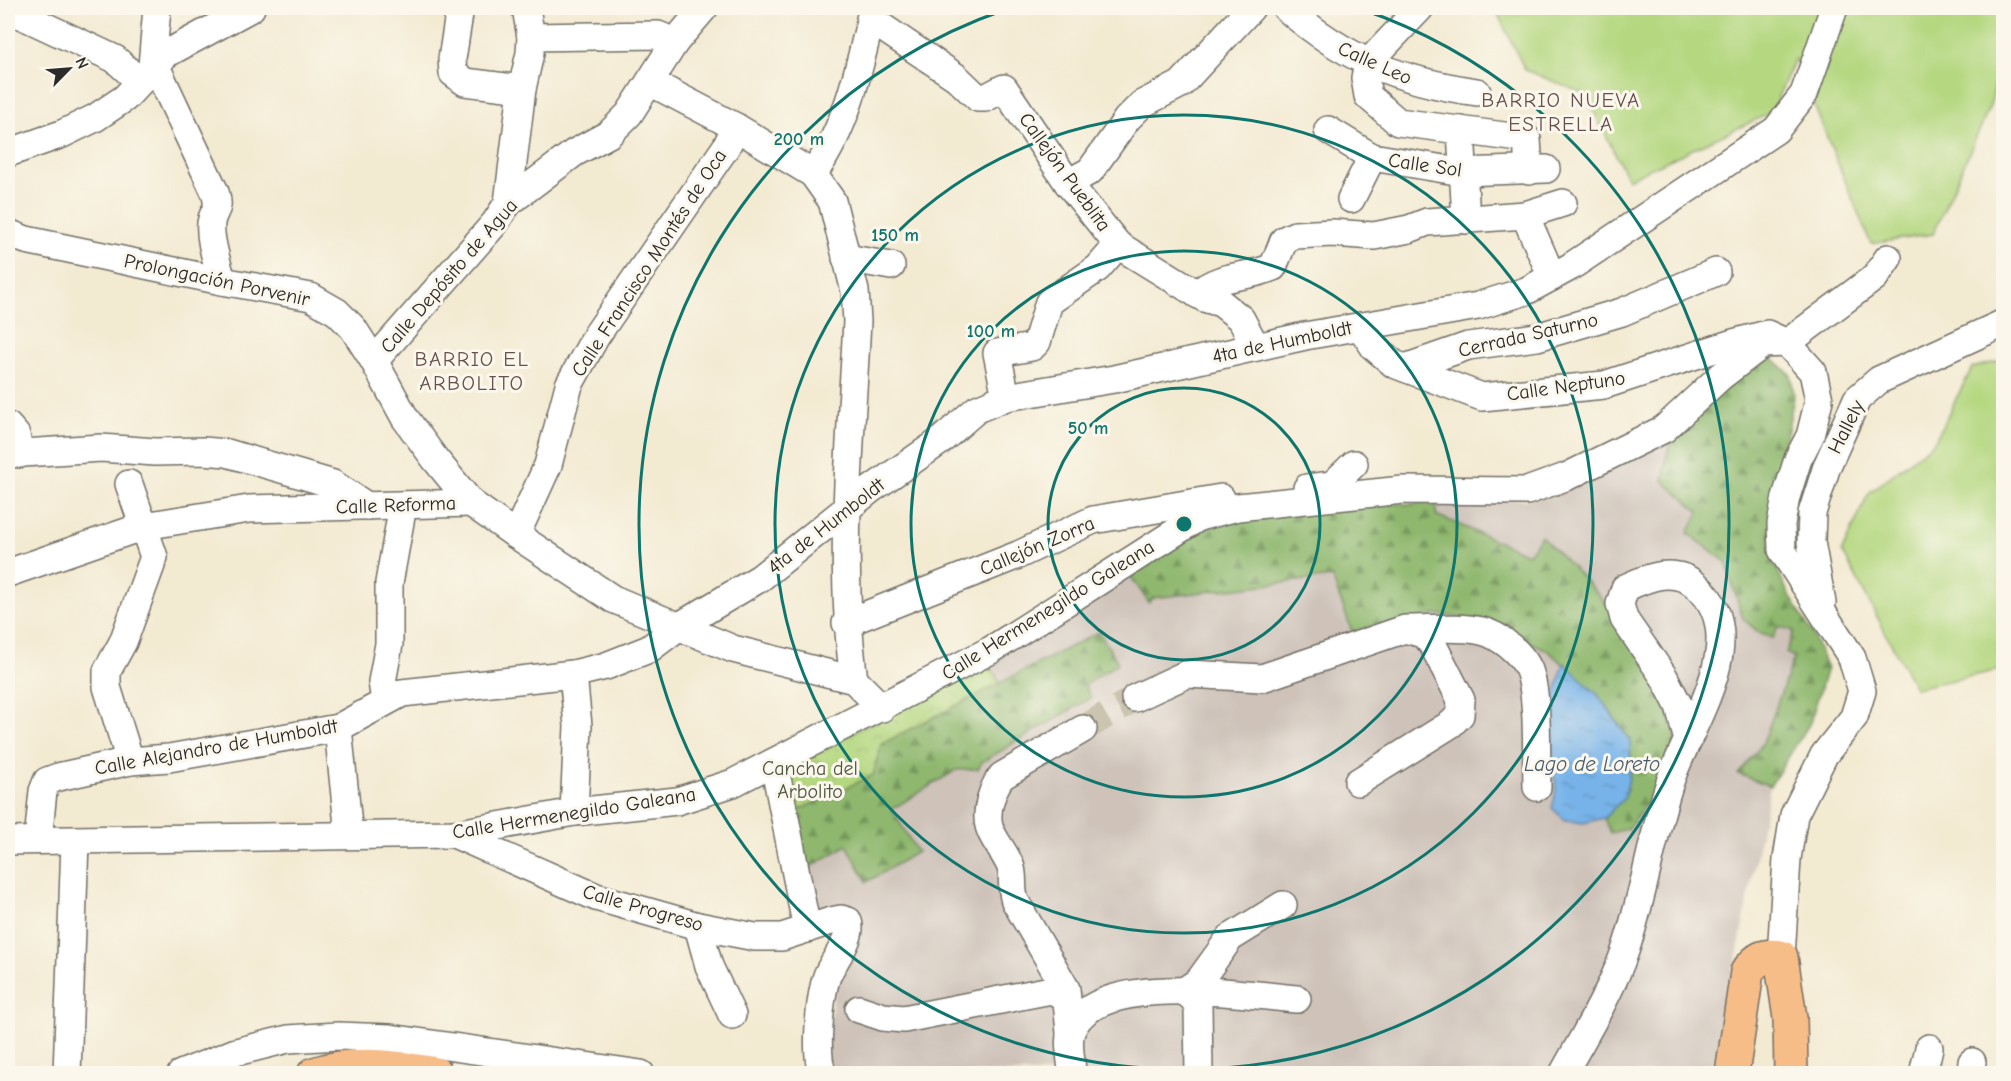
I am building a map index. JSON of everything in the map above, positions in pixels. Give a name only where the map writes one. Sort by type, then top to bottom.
[{"type":"main road","points":[[1733,1068],[1747,972],[1756,960],[1768,954],[1781,957],[1790,1018],[1791,1074]]},
{"type":"main road","points":[[1733,1068],[1769,997],[1776,997],[1782,1002],[1790,1018]]},
{"type":"main road","points":[[314,1074],[355,1066],[390,1066],[436,1074]]},
{"type":"street","points":[[146,74],[157,8]]},
{"type":"street","points":[[8,153],[62,134],[94,118],[125,98],[166,54],[251,8]]},
{"type":"street","points":[[460,8],[452,59],[453,73],[465,82],[522,89]]},
{"type":"street","points":[[508,203],[531,37],[526,8]]},
{"type":"street","name":"Calle Depósito de Agua","points":[[374,361],[495,223],[508,203],[574,153],[609,134],[629,114],[675,42],[704,8]]},
{"type":"street","points":[[1068,183],[1090,171],[1127,119],[1142,104],[1181,84],[1251,8]]},
{"type":"street","name":"Calle Leo","points":[[1286,8],[1315,16],[1319,37],[1368,63],[1404,78],[1477,92]]},
{"type":"street","points":[[1420,8],[1368,63],[1365,78],[1368,96],[1398,122],[1461,130],[1466,220]]},
{"type":"street","name":"4ta de Humboldt","points":[[678,627],[760,578],[848,510],[870,490],[939,442],[977,409],[1006,397],[1114,379],[1256,346],[1360,326],[1410,320],[1478,306],[1526,291],[1552,277],[1776,130],[1804,94],[1834,8]]},
{"type":"street","points":[[8,9],[146,74],[160,75],[215,192],[218,209],[211,222],[222,281]]},
{"type":"street","points":[[813,174],[826,156],[858,78],[871,13]]},
{"type":"street","name":"Callejón Pueblita","points":[[871,13],[956,78],[978,98],[985,98],[1004,88],[1068,183],[1118,245],[1197,294],[1221,303],[1241,319],[1256,346]]},
{"type":"street","points":[[531,37],[658,35],[675,42]]},
{"type":"street","points":[[650,82],[736,127],[813,174],[832,201],[855,291],[857,321],[848,510],[846,623],[854,680],[882,708]]},
{"type":"street","name":"Calle Francisco Montés de Oca","points":[[516,535],[548,465],[569,385],[596,336],[726,147],[736,127]]},
{"type":"street","name":"Calle Sol","points":[[1328,130],[1372,157],[1462,172],[1537,170],[1527,139],[1461,130]]},
{"type":"street","points":[[1351,199],[1372,157]]},
{"type":"street","points":[[1197,294],[1210,282],[1261,273],[1273,267],[1284,240],[1295,235],[1332,233],[1374,236],[1408,229],[1427,222],[1525,215],[1563,203]]},
{"type":"street","points":[[1525,215],[1552,277]]},
{"type":"street","name":"Prolongación Porvenir","points":[[8,233],[26,240],[311,297],[337,312],[353,328],[405,418],[471,502]]},
{"type":"street","points":[[1006,397],[997,353],[1032,347],[1037,342],[1049,302],[1098,268],[1118,245]]},
{"type":"street","points":[[846,258],[891,266]]},
{"type":"street","points":[[1781,957],[1787,859],[1794,815],[1824,755],[1854,717],[1862,691],[1852,658],[1782,550],[1781,524],[1786,497],[1798,459],[1810,436],[1819,400],[1813,372],[1787,343],[1875,277],[1888,258]]},
{"type":"street","name":"Cerrada Saturno","points":[[1405,368],[1468,346],[1537,337],[1622,312],[1716,272]]},
{"type":"street","name":"Hallely","points":[[1825,615],[1811,542],[1812,513],[1827,466],[1857,399],[1879,380],[2003,322]]},
{"type":"street","name":"Calle Neptuno","points":[[1360,326],[1374,347],[1394,364],[1482,397],[1535,394],[1604,385],[1767,334],[1787,343]]},
{"type":"street","name":"Calle Hermenegildo Galeana","points":[[8,841],[454,834],[574,812],[677,801],[733,783],[991,650],[1199,517],[1237,502],[1402,490],[1527,491],[1568,476],[1664,429],[1720,377],[1763,344],[1787,343]]},
{"type":"street","points":[[8,426],[16,435],[14,454],[101,448],[154,452],[226,453],[333,484],[366,506]]},
{"type":"street","points":[[1237,502],[1332,484],[1354,464]]},
{"type":"street","points":[[129,484],[154,557],[152,568],[123,642],[107,671],[107,687],[130,761]]},
{"type":"street","name":"Callejón Zorra","points":[[846,623],[1018,555],[1093,520],[1201,500],[1237,502]]},
{"type":"street","name":"Calle Reforma","points":[[8,573],[144,526],[249,509],[471,502],[516,535],[613,599],[733,649],[854,680]]},
{"type":"street","points":[[385,702],[382,682],[388,644],[389,583],[403,505]]},
{"type":"street","points":[[1563,1074],[1600,1007],[1624,952],[1671,779],[1688,741],[1719,660],[1722,640],[1711,601],[1695,584],[1671,574],[1646,578],[1625,588],[1620,604],[1624,620],[1664,677],[1679,706],[1688,741]]},
{"type":"street","name":"Calle Alejandro de Humboldt","points":[[38,840],[43,791],[47,780],[130,761],[169,758],[338,728],[402,693],[573,674],[606,666],[650,649],[678,627]]},
{"type":"street","points":[[1135,698],[1187,674],[1262,678],[1405,629],[1462,628],[1485,632],[1511,647],[1528,669],[1533,698],[1537,787]]},
{"type":"street","points":[[1358,783],[1451,724],[1460,715],[1461,700],[1432,643],[1423,634],[1405,629]]},
{"type":"street","points":[[573,674],[578,726],[574,812]]},
{"type":"street","points":[[338,728],[350,835]]},
{"type":"street","points":[[1072,1074],[1070,1020],[1066,989],[1014,901],[1011,893],[1010,866],[987,826],[986,816],[996,784],[1002,776],[1083,729]]},
{"type":"street","points":[[774,763],[807,929]]},
{"type":"street","name":"Calle Progreso","points":[[454,834],[596,897],[698,926],[755,937],[782,937],[841,919],[848,921],[850,927],[848,939],[838,952],[826,978],[819,1043],[819,1066],[823,1074]]},
{"type":"street","points":[[67,1074],[75,841]]},
{"type":"street","points":[[1184,991],[1199,981],[1230,938],[1283,905]]},
{"type":"street","points":[[698,926],[709,966],[732,1015]]},
{"type":"street","points":[[859,1009],[883,1017],[904,1019],[1051,990],[1062,995],[1070,1020]]},
{"type":"street","points":[[1070,1020],[1081,1017],[1096,1005],[1148,991],[1184,991],[1297,999]]},
{"type":"street","points":[[1184,991],[1193,998],[1198,1006],[1199,1074]]},
{"type":"street","points":[[181,1074],[236,1052],[288,1039],[338,1036],[390,1038],[641,1074]]},
{"type":"shaded area","points":[[1771,357],[1791,375],[1794,396],[1770,525],[1771,555],[1787,591],[1812,633],[1827,668],[1810,723],[1770,786],[1714,1073],[835,1073],[824,1052],[840,957],[853,941],[811,921],[790,814],[873,775],[881,744],[1000,683],[989,665],[1127,571],[1266,511],[1531,499]]},
{"type":"green space","points":[[1495,8],[2003,8],[2003,55],[1990,106],[1933,234],[1871,244],[1795,59],[1771,113],[1628,179],[1585,94],[1525,70]]},
{"type":"green space","points":[[1760,357],[1771,357],[1791,375],[1794,396],[1770,525],[1771,555],[1787,591],[1812,633],[1827,668],[1810,723],[1770,786],[1738,774],[1763,743],[1794,657],[1786,653],[1794,631],[1778,626],[1773,638],[1761,634],[1743,619],[1726,562],[1688,533],[1699,512],[1663,481],[1670,437]]},
{"type":"green space","points":[[2003,360],[2003,680],[2000,670],[1915,688],[1842,551],[1869,493],[1934,442],[1972,368]]},
{"type":"green space","points":[[1437,503],[1436,515],[1528,554],[1541,536],[1599,596],[1634,640],[1660,689],[1676,742],[1664,776],[1628,829],[1610,833],[1604,818],[1625,797],[1631,767],[1630,740],[1598,695],[1547,650],[1487,622],[1436,614],[1352,632],[1332,577],[1153,598],[1149,603],[1127,571],[1205,523],[1350,505]]},
{"type":"green space","points":[[1099,632],[1118,663],[1085,685],[1091,698],[982,762],[978,769],[956,770],[892,809],[917,852],[867,882],[847,845],[802,872],[790,814],[873,775],[881,744]]},
{"type":"green space","name":"Cancha del Arbolito","points":[[989,665],[1000,683],[881,744],[873,775],[790,814],[782,767]]},
{"type":"water","name":"Lago de Loreto","points":[[1564,663],[1598,695],[1630,741],[1631,767],[1625,797],[1604,818],[1583,823],[1565,820],[1552,808],[1555,791],[1551,740],[1553,714]]},
{"type":"tunnel","points":[[1083,729],[1135,698]]},
{"type":"district","name":"BARRIO NUEVA ESTRELLA","points":[[1561,112]]},
{"type":"district","name":"BARRIO EL ARBOLITO","points":[[472,371]]}]
